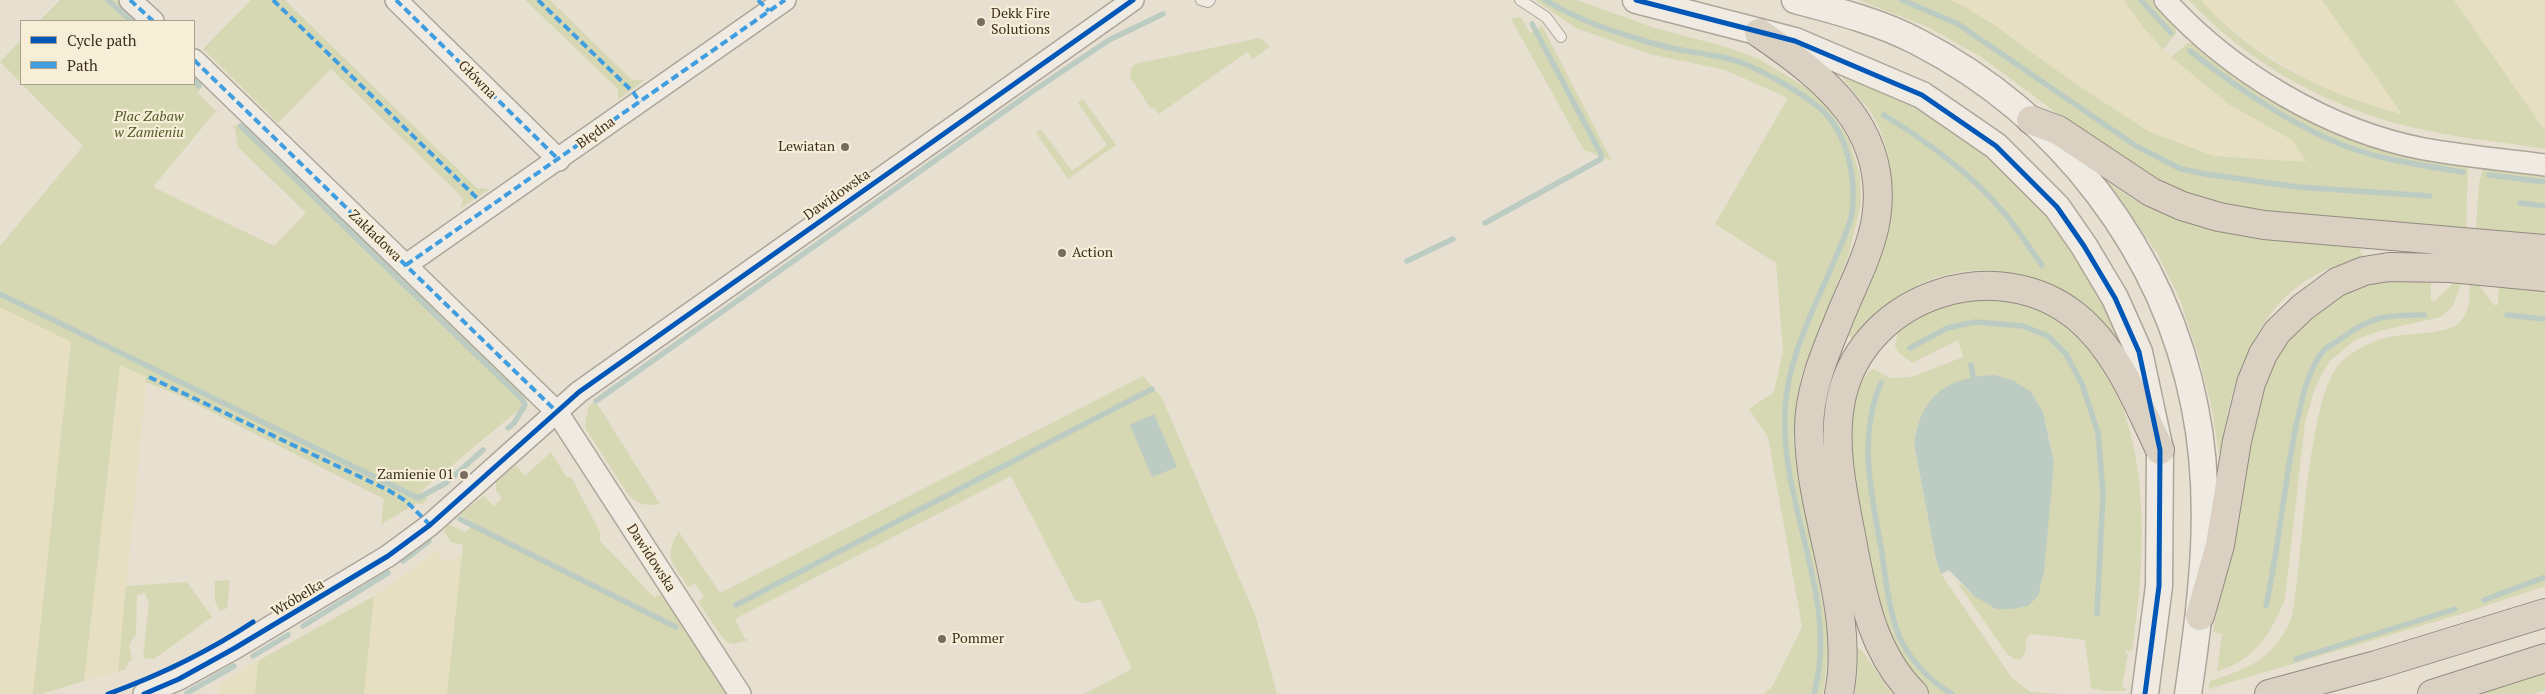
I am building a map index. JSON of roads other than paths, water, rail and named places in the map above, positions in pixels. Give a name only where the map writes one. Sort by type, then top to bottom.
[{"type":"highway","points":[[1759,33],[1800,61],[1825,82],[1843,101],[1862,132],[1876,170],[1876,219],[1867,249],[1822,360],[1813,391],[1809,429],[1815,481],[1844,656],[1839,694]]},
{"type":"highway","points":[[2031,120],[2058,130],[2074,139],[2095,156],[2151,192],[2182,206],[2219,217],[2264,225],[2545,249]]},
{"type":"highway","points":[[2200,616],[2220,545],[2237,441],[2251,383],[2263,354],[2277,332],[2302,307],[2337,282],[2364,271],[2389,267],[2450,268],[2545,277]]},
{"type":"highway","points":[[1914,694],[1890,665],[1872,628],[1862,594],[1838,457],[1838,422],[1842,394],[1852,370],[1877,332],[1896,316],[1928,298],[1972,285],[2013,287],[2043,296],[2076,316],[2106,349],[2128,384],[2160,450]]},
{"type":"highway","points":[[2269,694],[2376,665],[2545,613]]},
{"type":"highway","points":[[2432,694],[2545,658]]},
{"type":"street","points":[[130,0],[152,20]]},
{"type":"street","name":"Główna","points":[[396,0],[558,160]]},
{"type":"street","name":"Dawidowska","points":[[740,694],[557,412],[578,392],[1133,0]]},
{"type":"street","points":[[1636,0],[1795,41],[1885,77],[1922,95],[1996,146],[2057,207],[2084,246],[2115,298],[2139,352],[2160,450],[2159,586],[2146,686]]},
{"type":"street","points":[[1796,0],[1848,14],[1917,41],[1973,74],[2031,120],[2068,157],[2103,198],[2152,276],[2171,322],[2185,364],[2196,410],[2202,462],[2204,540],[2200,616],[2188,694]]},
{"type":"street","points":[[2165,0],[2200,36],[2242,69],[2313,110],[2372,135],[2423,149],[2545,165]]},
{"type":"street","name":"Błędna","points":[[406,265],[558,160],[771,4]]},
{"type":"street","name":"Zakładowa","points":[[195,61],[557,412]]},
{"type":"street","name":"Wróbelka","points":[[144,694],[179,679],[288,618],[388,556],[430,525],[557,412]]},
{"type":"lane","points":[[1201,0],[1208,2],[1210,0]]},
{"type":"lane","points":[[1520,0],[1546,17],[1561,37]]},
{"type":"waterway","points":[[108,0],[130,20]]},
{"type":"waterway","points":[[1545,0],[1573,15],[1615,32],[1669,48],[1730,59],[1761,71],[1818,107],[1834,124],[1840,135],[1852,174],[1853,200],[1851,219],[1802,336],[1791,373],[1785,411],[1786,447],[1791,482],[1815,588],[1820,623],[1820,659],[1814,694]]},
{"type":"waterway","points":[[1902,0],[1958,24],[2136,146],[2181,169],[2298,187],[2430,196]]},
{"type":"waterway","points":[[2141,0],[2171,33]]},
{"type":"waterway","points":[[596,401],[1036,89],[1109,40],[1163,14]]},
{"type":"waterway","points":[[1485,223],[1601,159],[1601,154],[1532,24]]},
{"type":"waterway","points":[[2190,51],[2224,77],[2259,100],[2295,122],[2333,141],[2380,157],[2463,172]]},
{"type":"waterway","points":[[195,81],[199,86]]},
{"type":"waterway","points":[[1884,115],[1933,148],[1979,186],[2006,215],[2042,265]]},
{"type":"waterway","points":[[241,126],[522,399],[525,405],[514,423],[508,428]]},
{"type":"waterway","points":[[2489,175],[2545,182]]},
{"type":"waterway","points":[[2520,203],[2545,206]]},
{"type":"waterway","points":[[1407,261],[1453,239]]},
{"type":"waterway","points":[[0,294],[418,498],[446,483],[483,450]]},
{"type":"waterway","points":[[2266,606],[2296,426],[2305,388],[2316,362],[2326,348],[2360,326],[2379,318],[2424,315]]},
{"type":"waterway","points":[[2507,315],[2545,319]]},
{"type":"waterway","points":[[1910,348],[1947,328],[1975,322],[2023,326],[2048,336],[2066,354],[2082,384],[2098,433],[2103,494],[2097,614]]},
{"type":"waterway","points":[[1971,365],[1973,376]]},
{"type":"waterway","points":[[1881,383],[1874,404],[1868,446],[1874,511],[1890,606],[1899,636],[1908,653],[1928,676],[1952,694]]},
{"type":"waterway","points":[[736,605],[1152,389]]},
{"type":"waterway","points":[[460,519],[676,627]]},
{"type":"waterway","points":[[403,561],[429,541]]},
{"type":"waterway","points":[[303,626],[388,573]]},
{"type":"waterway","points":[[2484,600],[2545,577]]},
{"type":"waterway","points":[[2296,659],[2455,609]]},
{"type":"waterway","points":[[253,656],[288,635]]},
{"type":"waterway","points":[[187,693],[234,666]]},
{"type":"place","name":"Dekk Fire Solutions","points":[[981,22]]},
{"type":"place","name":"Lewiatan","points":[[845,147]]},
{"type":"place","name":"Action","points":[[1062,253]]},
{"type":"place","name":"Zamienie 01","points":[[464,475]]},
{"type":"place","name":"Pommer","points":[[942,639]]},
{"type":"park label","name":"Plac Zabaw w Zamieniu","points":[[149,126]]}]
